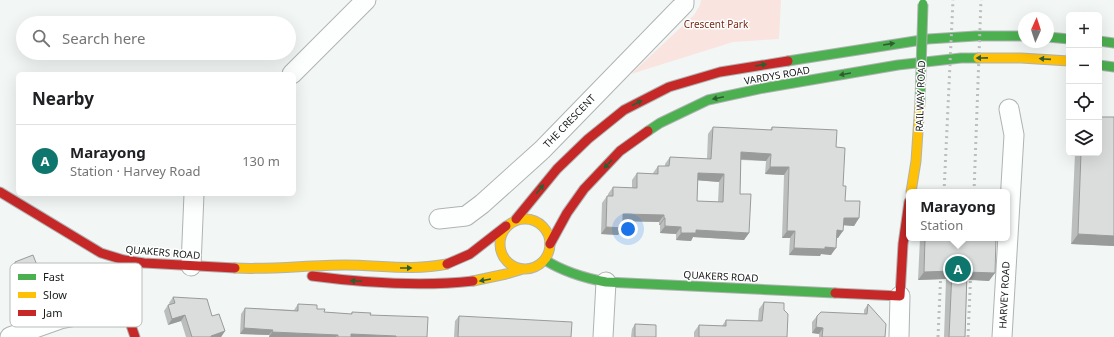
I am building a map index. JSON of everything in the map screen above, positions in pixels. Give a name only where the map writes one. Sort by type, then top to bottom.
[{"type":"main road","name":"RAILWAY ROAD","points":[[911,189],[916,161],[920,102],[923,2]]},
{"type":"main road","name":"VARDYS ROAD","points":[[516,219],[557,169],[588,139],[624,110],[669,87],[720,72],[904,42],[962,36],[1018,36]]},
{"type":"main road","points":[[1054,38],[1066,39]]},
{"type":"main road","points":[[1102,42],[1114,43]]},
{"type":"main road","name":"VARDYS ROAD","points":[[550,244],[567,213],[584,189],[620,151],[660,123],[708,100],[764,88],[898,65],[954,59],[1021,58],[1066,61]]},
{"type":"main road","points":[[1102,65],[1114,67]]},
{"type":"main road","name":"QUAKERS ROAD","points":[[0,192],[87,245],[107,255],[124,260],[144,263],[269,269],[345,264],[424,268],[446,264],[464,257],[506,226]]},
{"type":"main road","points":[[516,219],[529,219],[540,223],[547,232],[550,244],[549,252],[545,260],[535,267],[523,269],[508,263],[502,256],[499,240],[506,226],[516,219]]},
{"type":"main road","points":[[900,296],[903,244],[906,223]]},
{"type":"main road","name":"QUAKERS ROAD","points":[[545,260],[556,267],[580,277],[606,282],[900,296]]},
{"type":"main road","name":"QUAKERS ROAD","points":[[269,269],[344,280],[432,284],[468,283],[491,279],[523,269]]},
{"type":"main road","points":[[132,327],[135,337]]},
{"type":"street","points":[[294,72],[366,0]]},
{"type":"street","name":"THE CRESCENT","points":[[439,219],[466,216],[542,150],[684,4],[684,0]]},
{"type":"street","name":"HARVEY ROAD","points":[[1009,109],[1014,135],[1010,202]]},
{"type":"street","points":[[191,266],[194,196]]},
{"type":"street","name":"HARVEY ROAD","points":[[1002,337],[1008,241]]},
{"type":"street","points":[[603,337],[606,282]]},
{"type":"street","points":[[899,337],[900,296]]},
{"type":"street","points":[[10,337],[38,327]]},
{"type":"green space","name":"Crescent Park","points":[[701,0],[781,0],[779,39],[733,42],[631,74],[694,15],[700,5]]},
{"type":"building","points":[[1102,117],[1114,117],[1114,236],[1078,234],[1081,156],[1102,156]]},
{"type":"building","points":[[713,127],[772,130],[772,127],[837,130],[836,147],[845,148],[843,186],[846,186],[845,201],[860,201],[859,218],[844,218],[843,231],[837,230],[836,248],[794,248],[795,231],[787,231],[789,167],[770,167],[771,154],[741,152],[740,194],[751,194],[749,233],[696,230],[696,233],[681,233],[681,227],[665,226],[664,215],[623,214],[623,228],[606,227],[607,196],[613,196],[613,187],[637,188],[637,173],[658,174],[658,166],[669,166],[670,157],[711,159]],"holes":[[[698,173],[724,174],[723,202],[697,201]]]},
{"type":"building","points":[[925,241],[996,241],[995,273],[967,272],[965,337],[949,337],[952,271],[924,272]]},
{"type":"building","points":[[33,255],[36,263],[15,263]]},
{"type":"building","points":[[173,297],[207,299],[212,316],[219,314],[225,331],[211,337],[192,337],[185,315],[172,319],[168,305],[175,303]]},
{"type":"building","points":[[764,302],[784,303],[784,310],[788,314],[787,337],[699,337],[699,325],[726,326],[726,320],[762,321]]},
{"type":"building","points":[[298,304],[317,305],[317,309],[325,309],[324,312],[352,314],[352,312],[371,313],[370,315],[428,317],[427,337],[396,337],[351,334],[351,337],[338,337],[338,335],[272,332],[273,330],[244,328],[245,308],[298,311]]},
{"type":"building","points":[[868,304],[886,324],[885,337],[822,337],[823,328],[816,327],[817,316],[821,312],[867,314]]},
{"type":"building","points":[[459,316],[572,322],[571,337],[458,337]]},
{"type":"building","points":[[635,324],[656,325],[656,337],[635,337]]},
{"type":"railway","points":[[944,189],[953,0]]},
{"type":"railway","points":[[974,189],[981,0]]},
{"type":"railway","points":[[968,337],[971,268]]},
{"type":"railway","points":[[938,337],[941,269]]},
{"type":"traffic: fast","points":[[920,102],[923,4]]},
{"type":"traffic: fast","points":[[788,61],[928,39],[976,36],[1018,36]]},
{"type":"traffic: fast","points":[[1054,38],[1066,39]]},
{"type":"traffic: fast","points":[[1102,41],[1114,43]]},
{"type":"traffic: fast","points":[[648,131],[660,123],[708,100],[764,88],[898,65],[961,58],[978,58]]},
{"type":"traffic: fast","points":[[1102,65],[1114,67]]},
{"type":"traffic: fast","points":[[545,260],[574,274],[606,282],[835,293]]},
{"type":"traffic: slow","points":[[978,58],[1021,58],[1066,61]]},
{"type":"traffic: slow","points":[[911,189],[916,161],[920,102]]},
{"type":"traffic: slow","points":[[520,219],[530,219],[543,226],[550,239],[550,244],[550,249],[543,262],[530,269],[520,269],[511,265],[504,258],[500,249],[500,239],[504,230],[511,223],[520,219]]},
{"type":"traffic: slow","points":[[235,268],[345,265],[422,267],[447,264]]},
{"type":"traffic: slow","points":[[473,281],[523,269]]},
{"type":"traffic: jam","points":[[516,219],[557,169],[588,139],[624,110],[669,87],[720,72],[788,61]]},
{"type":"traffic: jam","points":[[550,244],[567,213],[584,189],[620,151],[648,131]]},
{"type":"traffic: jam","points":[[0,192],[101,253],[124,260],[144,263],[235,268]]},
{"type":"traffic: jam","points":[[835,293],[900,296],[903,244],[906,223]]},
{"type":"traffic: jam","points":[[447,264],[470,254],[506,226]]},
{"type":"traffic: jam","points":[[312,276],[352,281],[413,284],[473,281]]},
{"type":"traffic: jam","points":[[132,327],[135,337]]},
{"type":"place","name":"Marayong","points":[[958,269]]}]
